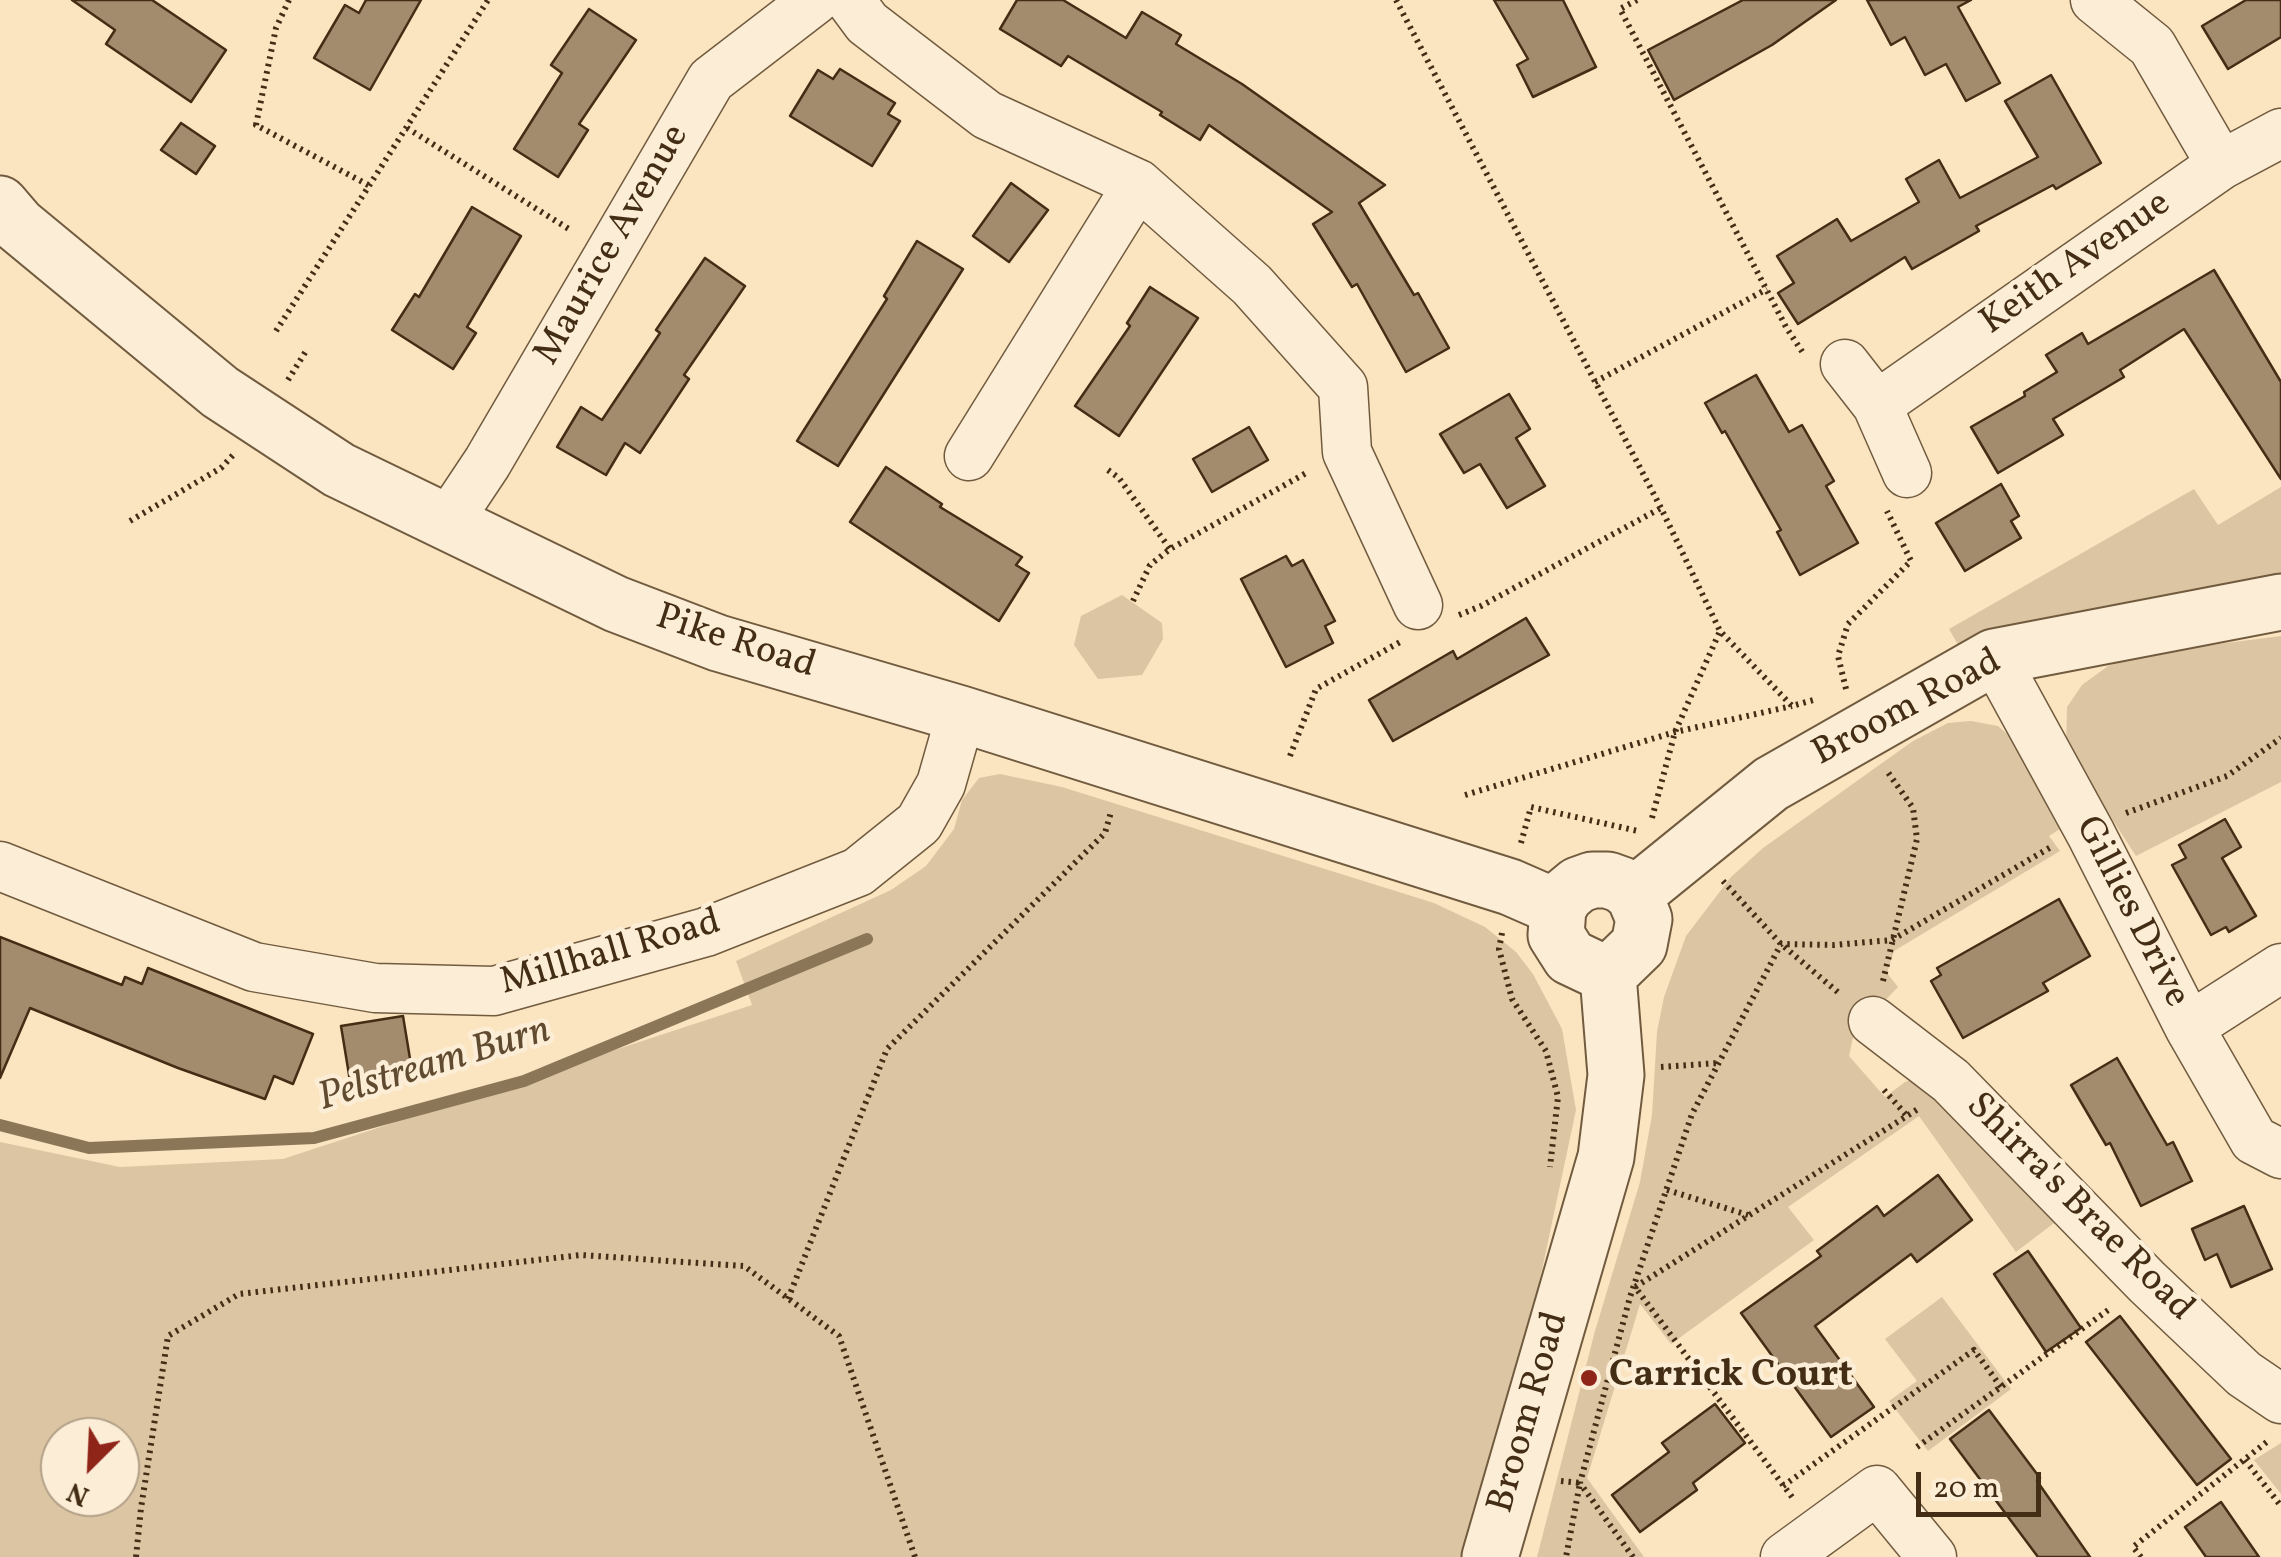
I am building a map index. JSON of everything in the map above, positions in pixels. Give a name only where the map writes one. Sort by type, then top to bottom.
[{"type":"street","name":"Maurice Avenue","points":[[447,523],[487,463],[711,80],[814,0]]},
{"type":"street","points":[[850,0],[867,23],[987,115],[1138,184],[1252,285],[1343,388],[1346,452],[1422,616]]},
{"type":"street","points":[[2094,0],[2152,46],[2220,165]]},
{"type":"street","name":"Keith Avenue","points":[[1877,405],[2220,165],[2281,133]]},
{"type":"street","points":[[969,456],[1138,184]]},
{"type":"street","name":"Pike Road","points":[[0,204],[18,224],[220,392],[262,420],[339,470],[616,604],[718,643],[962,714],[1510,887],[1558,908]]},
{"type":"street","points":[[1845,364],[1877,405],[1907,473]]},
{"type":"street","name":"Broom Road","points":[[1634,895],[1771,784],[1994,657],[2281,602]]},
{"type":"street","name":"Gillies Drive","points":[[1994,657],[2091,834],[2189,1026],[2254,1140],[2281,1154]]},
{"type":"street","name":"Millhall Road","points":[[0,866],[254,966],[375,988],[494,991],[706,932],[858,872],[919,823],[941,784],[962,714]]},
{"type":"street","points":[[1608,880],[1634,895],[1644,919],[1644,933],[1631,956],[1608,975],[1581,965],[1562,947],[1556,934],[1558,908],[1578,885],[1608,880]]},
{"type":"street","points":[[2189,1026],[2281,968]]},
{"type":"street","name":"Broom Road","points":[[1490,1557],[1606,1157],[1616,1075],[1608,975]]},
{"type":"street","name":"Shirra's Brae Road","points":[[1873,1021],[1951,1081],[2147,1282],[2244,1374],[2281,1399]]},
{"type":"street","points":[[1803,1545],[1878,1490],[1932,1557]]},
{"type":"path","points":[[289,0],[276,28],[256,125],[370,186]]},
{"type":"path","points":[[1396,0],[1661,508],[1720,631],[1792,706]]},
{"type":"path","points":[[1638,0],[1620,10],[1786,326],[1821,381],[1845,364]]},
{"type":"path","points":[[276,331],[485,2]]},
{"type":"path","points":[[407,128],[609,254]]},
{"type":"path","points":[[1595,382],[1767,289]]},
{"type":"path","points":[[130,522],[221,468],[262,420]]},
{"type":"path","points":[[1133,601],[1150,565],[1170,549],[1346,452]]},
{"type":"path","points":[[1108,470],[1119,478],[1170,549]]},
{"type":"path","points":[[1290,756],[1316,689],[1422,616],[1481,606],[1661,508]]},
{"type":"path","points":[[1531,806],[1648,833],[1675,732],[1720,631]]},
{"type":"path","points":[[1466,795],[1675,732],[1828,696]]},
{"type":"path","points":[[788,1299],[887,1049],[1104,832]]},
{"type":"path","points":[[1691,847],[1782,944],[1873,1021]]},
{"type":"path","points":[[1782,944],[1892,940]]},
{"type":"path","points":[[1633,1557],[1580,1483],[1634,1286],[1692,1114],[1782,944]]},
{"type":"path","points":[[1634,1286],[1908,1118],[1951,1081]]},
{"type":"path","points":[[1667,1190],[1750,1216]]},
{"type":"path","points":[[136,1557],[140,1508],[168,1336],[239,1294],[581,1255],[744,1266],[839,1336],[916,1557]]},
{"type":"path","points":[[1916,1448],[2147,1282]]},
{"type":"path","points":[[1634,1286],[1783,1486],[1803,1545]]},
{"type":"path","points":[[1783,1486],[1974,1350],[2001,1388]]},
{"type":"path","points":[[2140,1557],[2133,1547],[2281,1431]]},
{"type":"path","points":[[2246,1460],[2281,1506]]},
{"type":"shaded area","points":[[2281,487],[2281,585],[2173,594],[2020,631],[1961,650],[1949,629],[2194,489],[2218,525]]},
{"type":"shaded area","points":[[1122,595],[1162,623],[1163,639],[1142,675],[1098,679],[1074,645],[1081,616]]},
{"type":"shaded area","points":[[2281,636],[2281,782],[2136,856],[2066,748],[2067,707],[2082,685],[2108,666],[2141,654]]},
{"type":"shaded area","points":[[1971,721],[1998,726],[2018,743],[2066,825],[2049,836],[2060,851],[1894,951],[1887,973],[1898,987],[1854,1033],[1849,1056],[1885,1097],[1905,1082],[1921,1077],[2058,1220],[2016,1252],[1919,1116],[1788,1207],[1814,1240],[1671,1344],[1640,1304],[1587,1478],[1644,1557],[1537,1557],[1595,1331],[1640,1182],[1652,1115],[1657,1032],[1664,997],[1686,936],[1731,877],[1763,848],[1913,741],[1948,723]]},
{"type":"shaded area","points":[[1000,774],[1062,787],[1434,903],[1485,927],[1516,952],[1533,974],[1562,1029],[1576,1110],[1475,1557],[0,1557],[0,1142],[120,1167],[283,1159],[752,1005],[736,961],[891,890],[926,866],[954,829],[962,800],[979,778]]},
{"type":"shaded area","points":[[1942,1297],[2011,1389],[1928,1451],[1889,1401],[1917,1381],[1885,1339]]},
{"type":"shaded area","points":[[2281,1443],[2281,1494],[2254,1460]]},
{"type":"building","points":[[72,0],[152,0],[226,50],[191,102],[106,44],[115,30]]},
{"type":"building","points":[[366,0],[421,0],[370,90],[314,58],[345,5],[359,13]]},
{"type":"building","points":[[1017,0],[1063,0],[1126,38],[1142,12],[1181,35],[1176,44],[1242,84],[1385,185],[1359,203],[1449,348],[1406,372],[1357,284],[1352,287],[1313,224],[1332,212],[1209,125],[1200,140],[1160,115],[1162,112],[1068,56],[1061,66],[1000,29]]},
{"type":"building","points":[[1494,0],[1563,0],[1596,67],[1533,97],[1517,65],[1528,59]]},
{"type":"building","points":[[1743,0],[1836,0],[1772,45],[1674,100],[1648,50]]},
{"type":"building","points":[[1867,0],[1971,0],[1958,7],[2000,83],[1966,101],[1946,64],[1925,75],[1905,37],[1891,45]]},
{"type":"building","points":[[2246,0],[2281,0],[2281,37],[2228,69],[2202,26]]},
{"type":"building","points":[[589,9],[636,40],[579,124],[588,130],[558,177],[514,149],[562,73],[551,65]]},
{"type":"building","points":[[840,69],[895,103],[888,114],[900,121],[872,166],[790,116],[818,70],[833,79]]},
{"type":"building","points":[[2051,75],[2101,163],[1976,226],[1979,231],[1912,269],[1905,257],[1798,324],[1778,293],[1794,283],[1777,256],[1837,219],[1851,241],[1919,202],[1906,179],[1939,160],[1960,198],[2038,157],[2005,101]]},
{"type":"building","points":[[181,123],[215,146],[196,174],[161,150]]},
{"type":"building","points":[[1011,183],[1048,210],[1009,262],[973,236]]},
{"type":"building","points":[[472,207],[521,236],[467,327],[476,333],[453,369],[392,330],[415,294],[419,297]]},
{"type":"building","points":[[917,241],[963,269],[838,466],[797,441],[887,299],[884,296]]},
{"type":"building","points":[[705,258],[745,286],[684,375],[689,379],[640,453],[625,443],[606,475],[557,447],[581,407],[602,420]]},
{"type":"building","points":[[2214,270],[2281,382],[2281,479],[2184,329],[2120,370],[2124,377],[2053,419],[2063,435],[1998,473],[1971,427],[2057,372],[2046,355],[2082,333],[2088,344]]},
{"type":"building","points":[[1150,287],[1198,318],[1119,436],[1075,406],[1130,326],[1127,323]]},
{"type":"building","points":[[1756,375],[1789,432],[1802,425],[1834,481],[1826,486],[1858,543],[1800,575],[1777,532],[1781,530],[1705,403]]},
{"type":"building","points":[[1509,394],[1530,429],[1516,438],[1545,486],[1507,508],[1480,464],[1464,473],[1440,434]]},
{"type":"building","points":[[1249,427],[1268,460],[1212,492],[1193,459]]},
{"type":"building","points":[[886,467],[942,504],[940,507],[1022,557],[1016,565],[1029,573],[999,621],[850,522]]},
{"type":"building","points":[[2001,484],[2019,516],[2011,521],[2021,538],[1965,571],[1936,523]]},
{"type":"building","points":[[1286,556],[1292,566],[1303,560],[1335,621],[1325,626],[1333,643],[1286,667],[1241,579]]},
{"type":"building","points":[[1526,618],[1549,655],[1393,741],[1369,700],[1453,651],[1457,659]]},
{"type":"building","points":[[2225,819],[2241,847],[2222,858],[2256,916],[2229,932],[2226,927],[2211,935],[2172,865],[2186,858],[2179,845]]},
{"type":"building","points":[[2059,899],[2090,956],[2043,983],[2048,991],[1963,1038],[1931,981],[1941,975],[1937,968]]},
{"type":"building","points":[[0,937],[122,985],[125,977],[142,984],[148,968],[313,1034],[293,1084],[274,1076],[265,1099],[30,1008],[0,1078]]},
{"type":"building","points":[[403,1016],[413,1077],[351,1087],[341,1026]]},
{"type":"building","points":[[2117,1058],[2167,1145],[2173,1142],[2192,1181],[2141,1206],[2110,1143],[2106,1145],[2071,1085]]},
{"type":"building","points":[[1938,1175],[1972,1220],[1917,1262],[1911,1254],[1815,1326],[1874,1407],[1831,1437],[1741,1313],[1821,1256],[1817,1251],[1877,1206],[1884,1216]]},
{"type":"building","points":[[2244,1206],[2272,1269],[2231,1287],[2217,1254],[2205,1260],[2192,1229]]},
{"type":"building","points":[[2028,1251],[2081,1328],[2046,1352],[1994,1274]]},
{"type":"building","points":[[2120,1316],[2231,1459],[2197,1485],[2086,1342]]},
{"type":"building","points":[[1715,1404],[1745,1443],[1693,1483],[1697,1490],[1640,1532],[1612,1495],[1669,1452],[1662,1443]]},
{"type":"building","points":[[1989,1410],[2040,1478],[2037,1481],[2090,1557],[2038,1557],[1950,1439]]},
{"type":"building","points":[[2221,1502],[2259,1557],[2206,1557],[2185,1527]]},
{"type":"waterway","name":"Pelstream Burn","points":[[0,1125],[89,1148],[314,1138],[524,1081],[867,939]]},
{"type":"place","name":"Carrick Court","points":[[1589,1378]]}]
